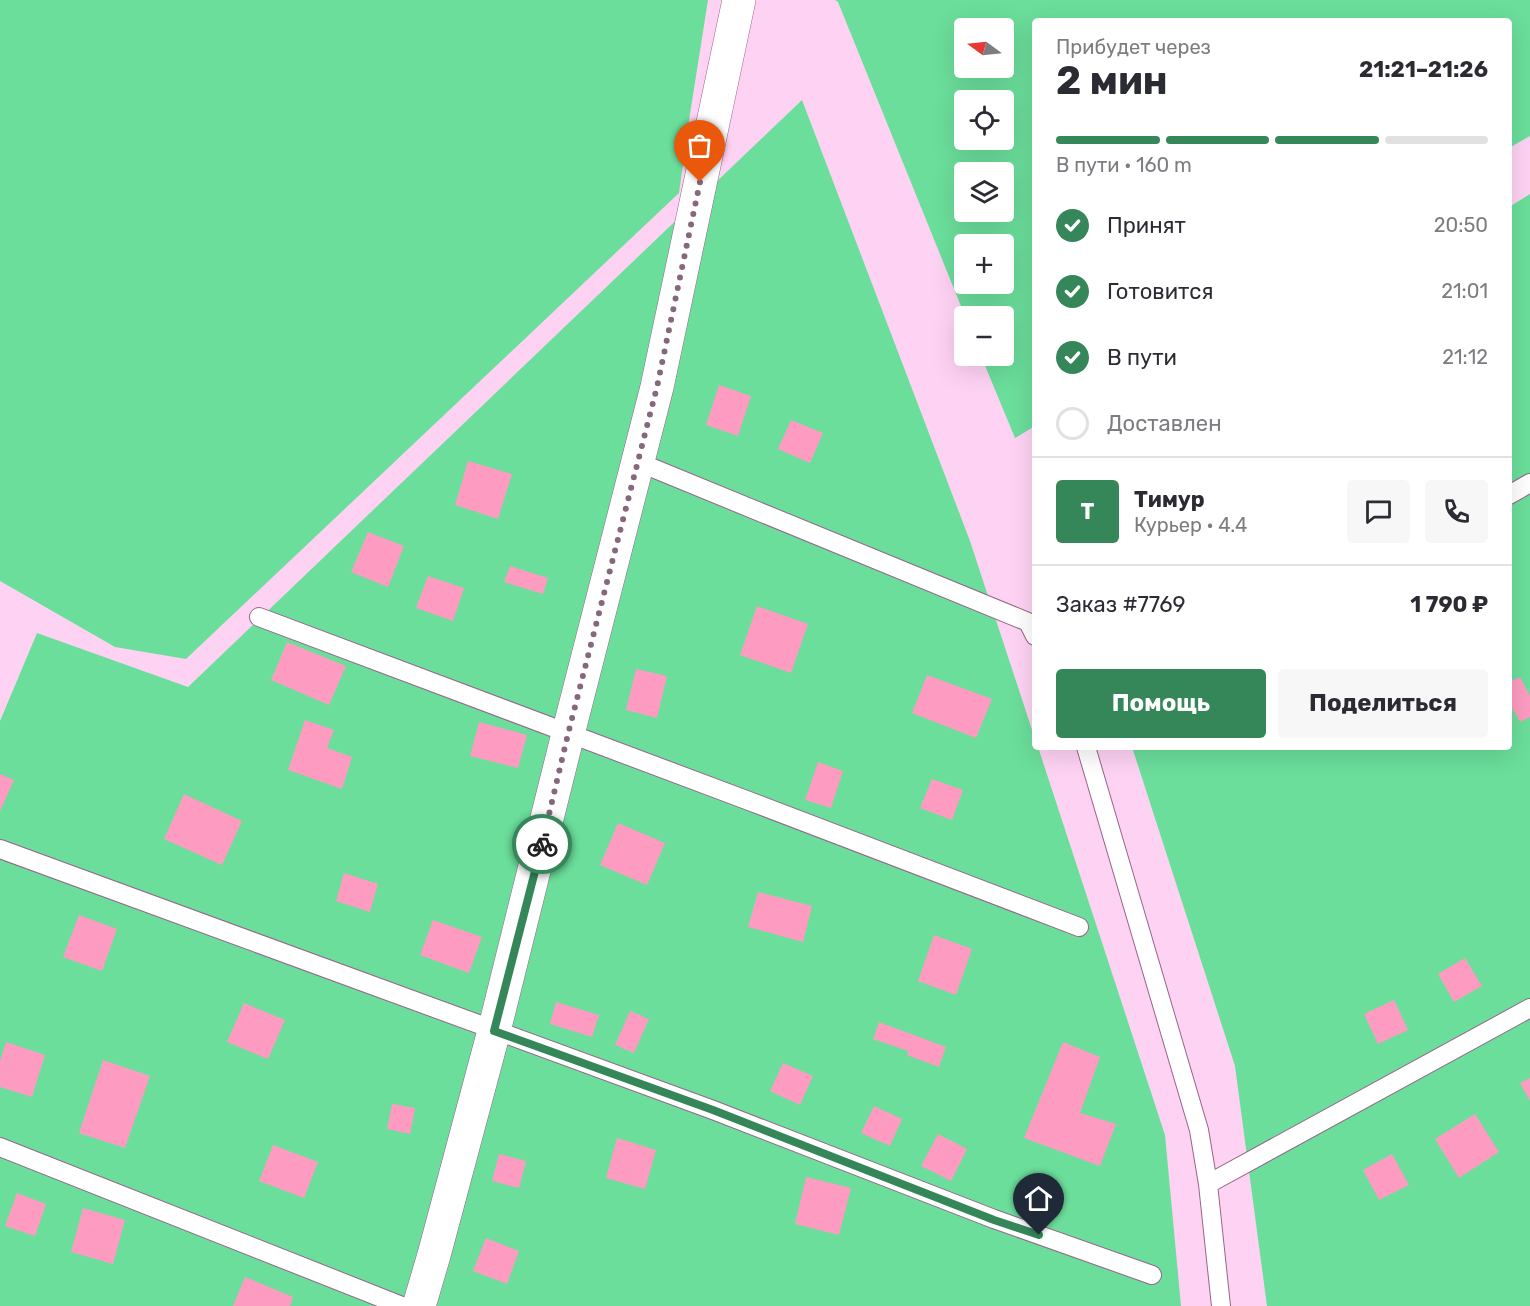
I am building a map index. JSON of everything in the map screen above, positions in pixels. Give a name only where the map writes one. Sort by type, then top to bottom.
[{"type":"street","points":[[419,1306],[494,1031],[657,387],[739,0]]},
{"type":"lane","points":[[638,462],[1028,622],[1032,630]]},
{"type":"lane","points":[[1512,493],[1530,483]]},
{"type":"lane","points":[[259,617],[1079,927]]},
{"type":"lane","points":[[1087,750],[1199,1130],[1208,1184],[1221,1306]]},
{"type":"lane","points":[[0,849],[713,1110],[994,1220],[1152,1275]]},
{"type":"lane","points":[[1208,1184],[1530,1008]]},
{"type":"lane","points":[[0,1147],[402,1306]]},
{"type":"green space","points":[[0,0],[708,0],[679,193],[186,659],[115,647],[0,581]]},
{"type":"green space","points":[[835,0],[1530,0],[1530,136],[1512,146],[1512,18],[1032,18],[1032,428],[1015,438],[985,366],[1014,366],[1014,306],[961,306],[956,294],[1014,294],[1014,234],[954,234],[954,289],[838,2]]},
{"type":"green space","points":[[802,100],[970,541],[1032,730],[1032,750],[1039,750],[1165,1135],[1181,1306],[0,1306],[0,721],[37,633],[188,687]]},
{"type":"green space","points":[[1530,194],[1530,1306],[1267,1306],[1235,1066],[1133,750],[1512,750],[1512,205]]},
{"type":"building","points":[[719,385],[751,396],[738,436],[706,425]]},
{"type":"building","points":[[791,420],[823,433],[810,463],[778,449]]},
{"type":"building","points":[[468,461],[512,474],[498,519],[455,505]]},
{"type":"building","points":[[368,532],[404,546],[388,587],[351,572]]},
{"type":"building","points":[[510,566],[548,578],[543,594],[504,582]]},
{"type":"building","points":[[428,576],[464,588],[453,621],[416,608]]},
{"type":"building","points":[[757,606],[808,624],[791,673],[740,655]]},
{"type":"building","points":[[287,642],[346,666],[329,705],[271,680]]},
{"type":"building","points":[[636,669],[667,676],[657,718],[626,710]]},
{"type":"building","points":[[927,675],[992,699],[976,738],[912,713]]},
{"type":"building","points":[[1520,677],[1530,696],[1530,717],[1520,722],[1512,707],[1512,681]]},
{"type":"building","points":[[305,720],[334,730],[327,748],[352,757],[342,789],[288,770]]},
{"type":"building","points":[[479,722],[527,735],[518,768],[470,756]]},
{"type":"building","points":[[818,762],[843,771],[831,808],[805,800]]},
{"type":"building","points":[[0,774],[14,780],[0,811]]},
{"type":"building","points":[[932,779],[963,790],[952,820],[920,808]]},
{"type":"building","points":[[184,794],[242,821],[222,865],[164,839]]},
{"type":"building","points":[[618,823],[665,843],[647,885],[600,865]]},
{"type":"building","points":[[344,873],[378,884],[370,912],[336,901]]},
{"type":"building","points":[[758,892],[812,906],[803,942],[748,927]]},
{"type":"building","points":[[79,915],[117,929],[102,971],[63,957]]},
{"type":"building","points":[[433,920],[482,937],[469,973],[420,955]]},
{"type":"building","points":[[934,935],[972,949],[956,995],[918,981]]},
{"type":"building","points":[[1465,958],[1482,986],[1454,1002],[1438,974]]},
{"type":"building","points":[[1394,1000],[1408,1030],[1378,1044],[1364,1014]]},
{"type":"building","points":[[556,1002],[599,1015],[592,1037],[550,1024]]},
{"type":"building","points":[[244,1003],[285,1020],[268,1059],[227,1042]]},
{"type":"building","points":[[630,1011],[649,1019],[634,1053],[615,1045]]},
{"type":"building","points":[[879,1022],[946,1047],[939,1067],[907,1055],[908,1051],[873,1039]]},
{"type":"building","points":[[6,1042],[45,1055],[32,1097],[0,1087],[0,1061]]},
{"type":"building","points":[[1063,1042],[1100,1057],[1080,1113],[1116,1124],[1100,1166],[1024,1138]]},
{"type":"building","points":[[103,1060],[150,1076],[125,1148],[79,1133]]},
{"type":"building","points":[[783,1063],[813,1076],[800,1105],[770,1091]]},
{"type":"building","points":[[1530,1078],[1530,1101],[1520,1083]]},
{"type":"building","points":[[392,1104],[415,1108],[410,1134],[387,1129]]},
{"type":"building","points":[[874,1106],[902,1119],[890,1146],[861,1133]]},
{"type":"building","points":[[1475,1114],[1499,1152],[1459,1178],[1435,1139]]},
{"type":"building","points":[[938,1134],[967,1149],[951,1181],[921,1166]]},
{"type":"building","points":[[617,1138],[656,1150],[645,1189],[606,1178]]},
{"type":"building","points":[[273,1145],[318,1162],[304,1198],[259,1181]]},
{"type":"building","points":[[499,1154],[526,1161],[519,1188],[492,1181]]},
{"type":"building","points":[[1392,1154],[1409,1185],[1379,1200],[1363,1170]]},
{"type":"building","points":[[806,1177],[851,1188],[839,1235],[795,1224]]},
{"type":"building","points":[[17,1193],[46,1204],[35,1236],[5,1226]]},
{"type":"building","points":[[83,1208],[125,1220],[113,1264],[71,1252]]},
{"type":"building","points":[[486,1238],[519,1251],[507,1284],[473,1271]]},
{"type":"building","points":[[245,1277],[293,1297],[290,1306],[233,1306]]},
{"type":"way so far","points":[[542,844],[657,387],[700,182]]},
{"type":"route","points":[[542,844],[494,1031],[713,1110],[994,1220],[1039,1235]]}]
